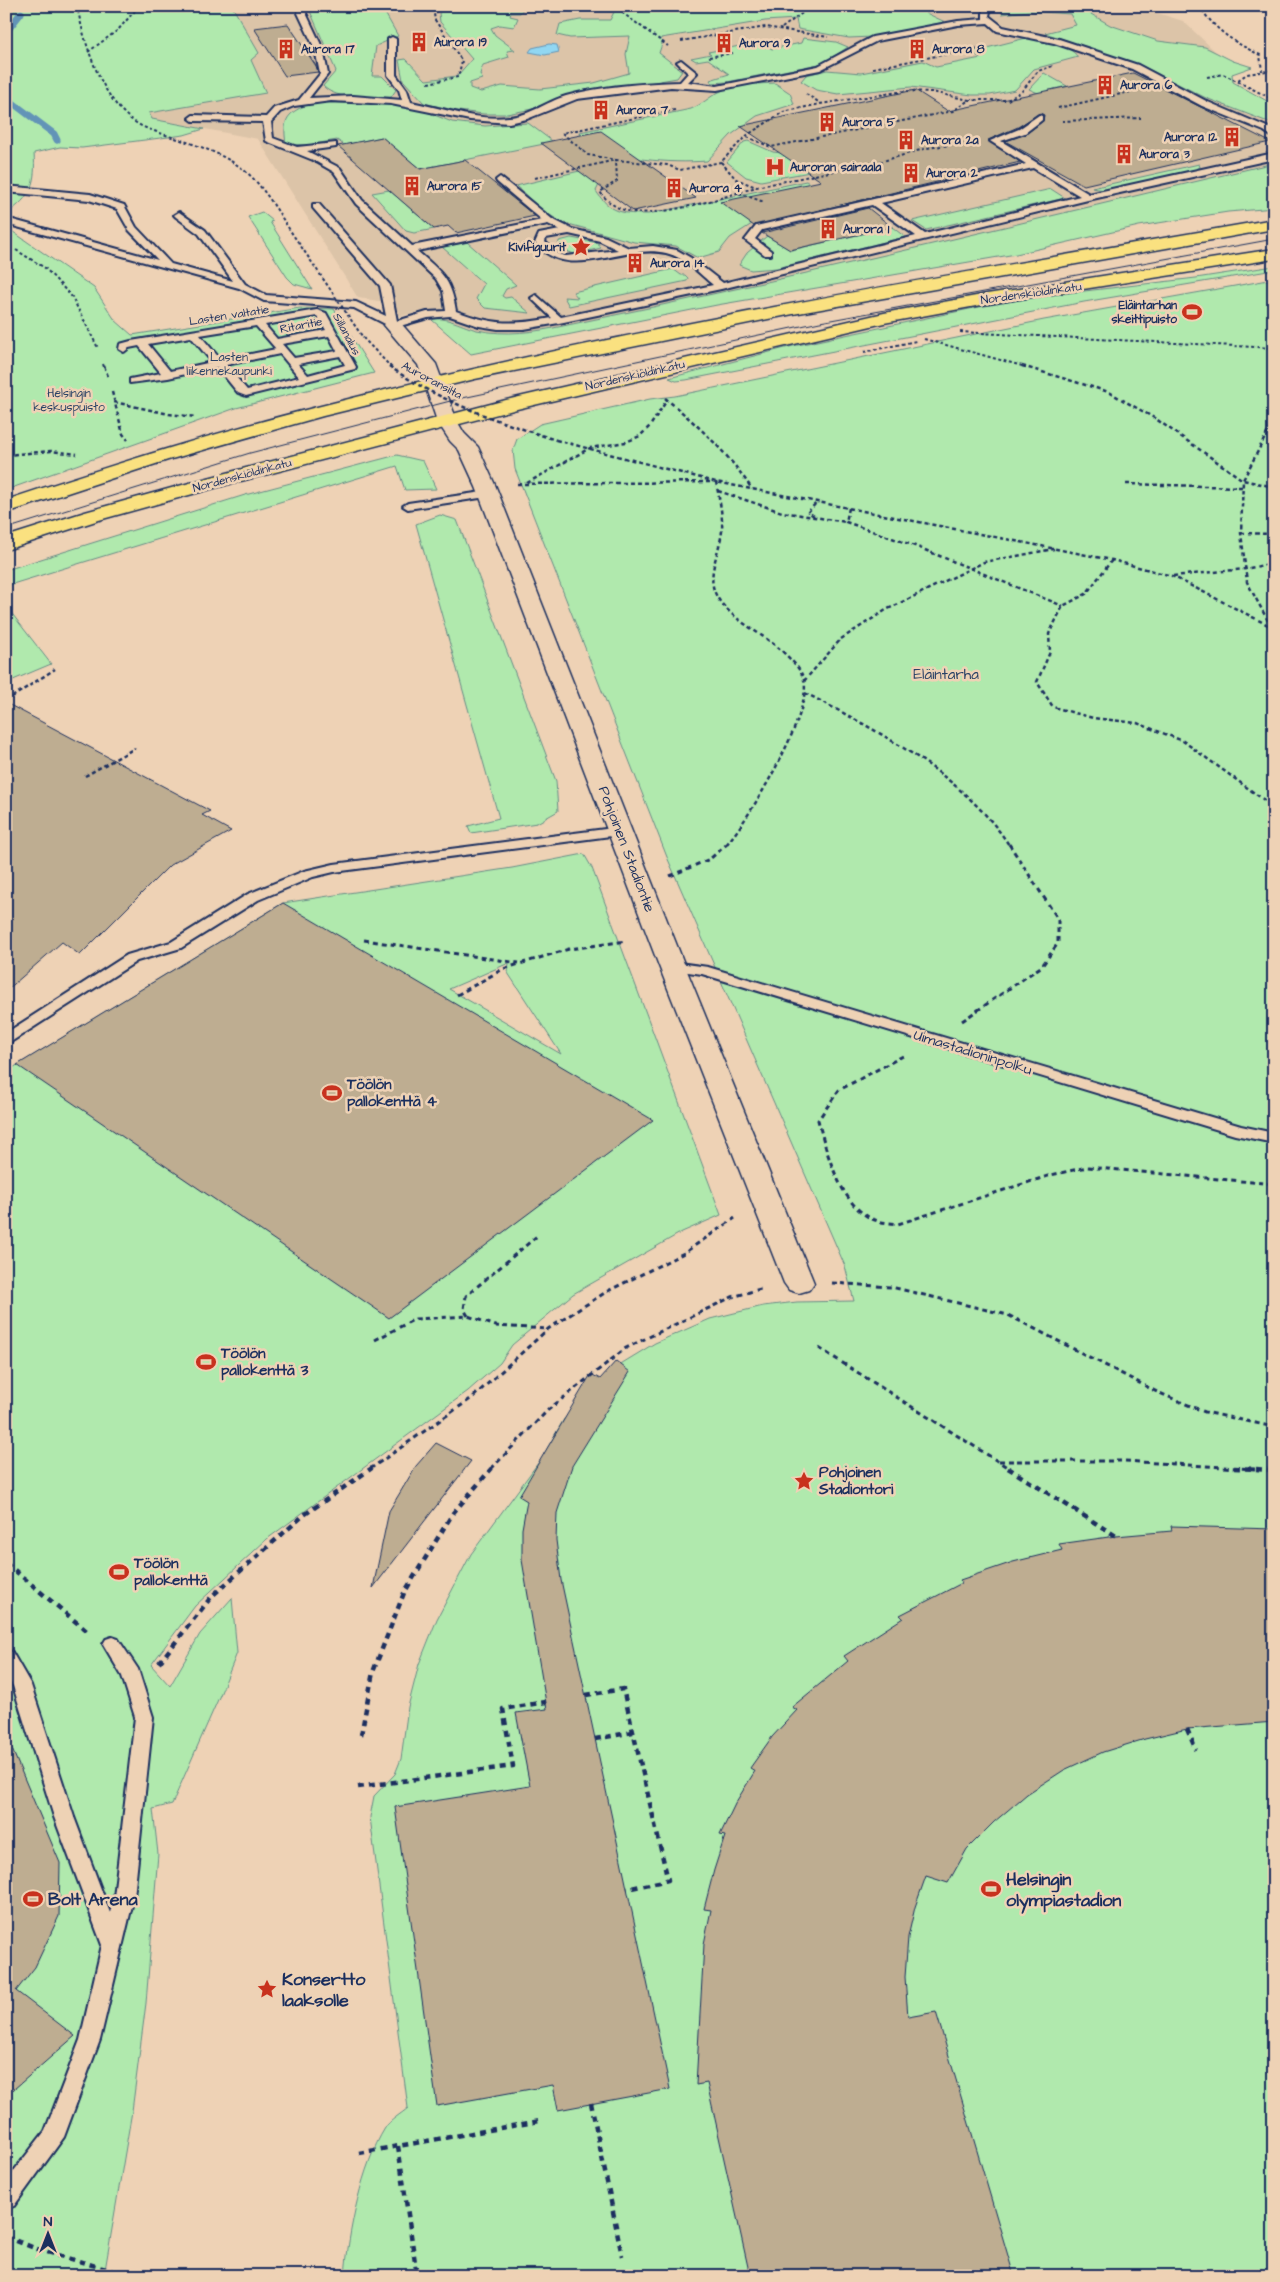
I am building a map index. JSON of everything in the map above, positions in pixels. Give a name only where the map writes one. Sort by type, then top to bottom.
[{"type":"main road","name":"Nordenskiöldinkatu","points":[[6,507],[157,457],[245,431],[435,382],[659,334],[1274,224]]},
{"type":"main road","name":"Nordenskiöldinkatu","points":[[6,544],[92,516],[203,485],[447,421],[884,318],[996,297],[1274,254]]},
{"type":"street","name":"Pohjoinen Stadiontie","points":[[393,325],[427,364],[435,382],[447,421],[457,437],[468,448],[487,490],[672,966],[799,1283]]},
{"type":"lane","points":[[302,6],[302,13],[319,49],[324,74],[302,101]]},
{"type":"lane","points":[[987,6],[986,17],[1000,29],[1056,41],[1135,67],[1205,104],[1267,129],[1274,135]]},
{"type":"lane","points":[[451,313],[448,291],[440,277],[412,249],[359,202],[337,170],[316,158],[269,139],[268,120],[277,110],[302,101],[325,99],[407,103],[482,120],[527,118],[566,99],[637,86],[682,84],[717,88],[820,68],[864,44],[876,40],[958,23],[990,21]]},
{"type":"lane","points":[[392,39],[392,75],[403,90],[407,103]]},
{"type":"lane","points":[[681,62],[693,72],[682,84]]},
{"type":"lane","points":[[193,118],[268,120]]},
{"type":"lane","points":[[994,141],[1022,131],[1039,118]]},
{"type":"lane","points":[[994,141],[1088,197]]},
{"type":"lane","points":[[296,150],[333,145]]},
{"type":"lane","points":[[393,325],[427,315],[451,313],[482,324],[498,326],[524,326],[559,320],[721,286],[1088,197],[1274,156]]},
{"type":"lane","points":[[768,253],[750,240],[759,228],[1033,165]]},
{"type":"lane","points":[[502,182],[549,221],[569,231],[603,238],[625,250]]},
{"type":"lane","points":[[6,189],[90,197],[121,207],[132,228],[168,265]]},
{"type":"lane","points":[[874,202],[924,237]]},
{"type":"lane","points":[[316,206],[385,285],[393,325]]},
{"type":"lane","points":[[179,215],[202,232],[242,286]]},
{"type":"lane","points":[[6,221],[242,286],[264,298],[356,304],[377,314],[393,325]]},
{"type":"lane","points":[[412,249],[549,221]]},
{"type":"lane","points":[[569,231],[542,236],[540,243],[555,256],[572,258],[591,257],[625,250],[656,248],[677,253],[721,286]]},
{"type":"lane","points":[[536,298],[559,320]]},
{"type":"lane","name":"Lasten valtatie","points":[[124,349],[124,346],[142,342],[321,313]]},
{"type":"lane","name":"Sillanalus","points":[[306,380],[350,368],[321,313]]},
{"type":"lane","points":[[194,334],[242,392],[246,393],[306,380],[259,323]]},
{"type":"lane","name":"Ritaritie","points":[[275,342],[332,332]]},
{"type":"lane","points":[[142,342],[168,375]]},
{"type":"lane","points":[[134,381],[282,351]]},
{"type":"lane","points":[[291,362],[343,353]]},
{"type":"lane","points":[[408,506],[487,490]]},
{"type":"lane","points":[[6,1040],[132,958],[176,945],[253,896],[309,874],[334,868],[621,831]]},
{"type":"lane","name":"Uimastadioninpolku","points":[[672,966],[703,970],[1240,1131],[1274,1138]]},
{"type":"lane","points":[[6,2198],[53,2136],[90,2040],[124,1897],[144,1717],[131,1674],[112,1644]]},
{"type":"lane","points":[[6,1657],[22,1685],[64,1817],[112,1944]]},
{"type":"path","name":"Auroransilta","points":[[77,6],[88,52],[115,102],[125,114],[141,126],[226,159],[246,172],[259,185],[369,346],[387,364],[408,379],[451,400],[513,426],[556,440],[716,482]]},
{"type":"path","points":[[88,52],[118,30],[139,6]]},
{"type":"path","points":[[425,84],[459,75],[462,61],[461,56],[435,20],[434,14],[443,6]]},
{"type":"path","points":[[613,6],[630,16],[668,46]]},
{"type":"path","points":[[1199,6],[1212,25],[1231,41],[1260,55],[1262,71]]},
{"type":"path","points":[[781,28],[805,11]]},
{"type":"path","points":[[681,62],[676,62],[664,54],[665,48],[673,43],[766,27],[781,28],[864,44]]},
{"type":"path","points":[[826,65],[860,70],[994,45],[1029,35]]},
{"type":"path","points":[[705,88],[703,97],[695,106],[562,133],[588,155],[667,165],[680,170],[721,162],[746,136],[782,112],[905,91],[932,92],[969,100],[1008,100],[1022,91],[1038,71],[1100,56]]},
{"type":"path","points":[[1274,70],[1248,74],[1238,80],[1274,100]]},
{"type":"path","points":[[1141,118],[1054,121],[1034,115],[1062,106],[1167,84]]},
{"type":"path","points":[[746,136],[771,147],[953,111],[969,100]]},
{"type":"path","points":[[616,160],[617,181],[600,192],[610,205],[630,212],[650,211],[736,194],[756,187],[952,144],[994,141]]},
{"type":"path","points":[[502,182],[616,160]]},
{"type":"path","points":[[721,162],[727,172],[738,183],[756,187]]},
{"type":"path","points":[[14,249],[45,268],[72,297],[92,334]]},
{"type":"path","points":[[959,332],[1274,348]]},
{"type":"path","points":[[924,339],[1047,372],[1109,392],[1156,419],[1243,480],[1274,487]]},
{"type":"path","points":[[111,385],[123,434]]},
{"type":"path","points":[[663,396],[708,435],[742,473],[753,489]]},
{"type":"path","points":[[526,483],[590,448],[626,442],[640,436],[650,426],[667,400]]},
{"type":"path","points":[[114,402],[169,414],[202,417]]},
{"type":"path","points":[[1274,420],[1243,480],[1241,533],[1247,582],[1274,632]]},
{"type":"path","points":[[6,456],[51,451],[80,454]]},
{"type":"path","points":[[641,885],[698,865],[721,851],[741,824],[777,764],[796,728],[806,693],[804,681],[796,666],[775,646],[737,618],[717,597],[711,573],[719,549],[722,519],[716,482]]},
{"type":"path","points":[[487,490],[526,483],[716,482],[1112,560],[1172,576],[1270,626]]},
{"type":"path","points":[[1126,484],[1242,487]]},
{"type":"path","points":[[718,491],[759,506],[846,522],[972,568],[1063,606]]},
{"type":"path","points":[[816,502],[808,512],[817,518]]},
{"type":"path","points":[[846,522],[849,508]]},
{"type":"path","points":[[1241,533],[1274,534]]},
{"type":"path","points":[[804,681],[841,639],[886,610],[984,562],[1056,549]]},
{"type":"path","points":[[1112,560],[1086,594],[1063,606],[1049,634],[1050,652],[1037,682],[1053,706],[1093,718],[1137,722],[1183,741],[1271,805],[1274,812]]},
{"type":"path","points":[[1172,576],[1245,569],[1274,564]]},
{"type":"path","points":[[6,701],[55,669]]},
{"type":"path","points":[[6,692],[11,696]]},
{"type":"path","points":[[806,693],[870,726],[955,785],[1002,834],[1058,920],[1058,943],[1042,966],[933,1040],[840,1090],[818,1120],[829,1164],[854,1205],[874,1220],[898,1224],[1051,1175],[1087,1167],[1274,1184]]},
{"type":"path","points":[[85,776],[135,748]]},
{"type":"path","points":[[364,940],[523,964]]},
{"type":"path","points":[[458,995],[503,969],[569,949],[626,941]]},
{"type":"path","points":[[144,1717],[159,1662],[212,1596],[304,1515],[472,1398],[548,1330],[606,1292],[684,1253],[732,1219],[769,1209]]},
{"type":"path","points":[[537,1236],[466,1296],[464,1309],[468,1316],[475,1320],[502,1327],[548,1330]]},
{"type":"path","points":[[361,1735],[374,1672],[404,1593],[454,1513],[510,1447],[548,1410],[626,1348],[732,1297],[760,1288],[799,1283],[891,1287],[1008,1315],[1155,1391],[1205,1412],[1274,1427]]},
{"type":"path","points":[[376,1340],[415,1319],[468,1316]]},
{"type":"path","points":[[819,1348],[1116,1536]]},
{"type":"path","points":[[998,1461],[1124,1461],[1274,1470]]},
{"type":"path","points":[[6,1563],[96,1639],[112,1644]]},
{"type":"path","points":[[586,1695],[623,1689],[668,1880],[627,1889]]},
{"type":"path","points":[[358,1786],[513,1766],[504,1709],[546,1702]]},
{"type":"path","points":[[1187,1729],[1196,1750]]},
{"type":"path","points":[[595,1738],[633,1732]]},
{"type":"path","points":[[591,2103],[622,2256]]},
{"type":"path","points":[[359,2153],[540,2121]]},
{"type":"path","points":[[398,2146],[416,2276]]},
{"type":"path","points":[[6,2237],[36,2249],[130,2276]]},
{"type":"shaded area","name":"Auroran sairaala","points":[[147,6],[1135,6],[1183,21],[1232,67],[1175,79],[1274,119],[1274,202],[716,294],[469,352],[423,311],[400,316],[386,302],[358,298],[258,139],[152,119],[149,113]]},
{"type":"green space","points":[[6,6],[232,6],[259,53],[251,60],[266,93],[149,113],[152,119],[204,129],[184,135],[82,148],[60,147],[34,153],[34,173],[31,188],[22,202],[6,214]]},
{"type":"green space","points":[[315,6],[381,6],[398,36],[376,46],[372,76],[382,76],[396,90],[391,97],[345,96],[329,91],[323,86],[336,71],[310,11]]},
{"type":"green space","points":[[447,6],[516,6],[514,8],[523,9],[520,13],[511,13],[510,16],[518,18],[514,27],[500,25],[491,28],[495,35],[515,50],[507,51],[509,57],[483,65],[480,74],[482,79],[470,83],[470,88],[481,92],[502,86],[540,89],[594,83],[629,73],[626,54],[630,36],[570,38],[557,35],[560,24],[580,20],[610,20],[614,12],[581,6],[924,6],[926,13],[945,22],[872,37],[849,38],[798,29],[796,19],[765,21],[661,38],[662,44],[659,53],[682,71],[677,78],[557,99],[532,109],[507,114],[484,114],[458,111],[424,103],[403,80],[399,60],[406,59],[426,80],[457,76],[472,59],[440,22],[439,13]]},
{"type":"green space","points":[[1001,6],[1077,6],[1110,25],[1158,41],[1205,47],[1233,61],[1252,67],[1232,74],[1233,82],[1267,101],[1274,101],[1274,122],[1268,122],[1206,98],[1142,66],[1045,33],[1076,25],[1070,14],[1029,11],[1002,14]]},
{"type":"green space","points":[[803,38],[836,42],[848,47],[824,63],[727,82],[712,83],[710,80],[729,74],[708,59],[696,61],[691,58],[711,54],[708,52],[761,42],[772,49],[801,43]]},
{"type":"green space","points":[[1026,38],[1047,41],[1062,46],[1078,57],[1034,69],[1015,90],[990,95],[972,95],[911,87],[838,94],[816,90],[801,81],[806,75],[827,70],[861,73],[923,61],[936,67],[981,58],[971,52]]},
{"type":"green space","points":[[1044,73],[1067,86],[1038,93],[1029,89]]},
{"type":"green space","points":[[775,83],[790,93],[794,104],[757,116],[731,135],[707,161],[661,161],[612,154],[584,145],[580,132],[691,109],[719,92],[732,87]]},
{"type":"green space","points":[[311,103],[391,103],[414,107],[452,122],[485,126],[528,123],[552,141],[420,169],[382,137],[344,145],[337,140],[308,145],[286,144],[285,128],[288,117]]},
{"type":"green space","points":[[748,141],[773,152],[864,162],[761,181],[746,177],[727,162],[744,142]]},
{"type":"green space","points":[[1274,163],[1274,208],[1228,212],[1139,226],[1016,254],[717,305],[471,354],[432,320],[442,319],[477,330],[499,333],[520,333],[552,328],[830,268]]},
{"type":"green space","points":[[609,164],[596,191],[612,208],[624,213],[648,214],[806,181],[826,194],[755,222],[730,238],[719,252],[698,258],[676,246],[634,242],[561,222],[542,210],[516,186]]},
{"type":"green space","points":[[1199,164],[1200,167],[1197,169],[1105,190],[1092,188]]},
{"type":"green space","points":[[1051,189],[1065,198],[926,230],[912,221]]},
{"type":"green space","points":[[389,190],[434,229],[414,233],[406,231],[372,193]]},
{"type":"green space","points":[[262,212],[273,221],[270,222],[312,289],[294,284],[287,277],[248,217]]},
{"type":"green space","points":[[6,227],[94,288],[115,320],[132,335],[300,308],[334,309],[374,373],[236,408],[6,490]]},
{"type":"green space","points":[[892,227],[905,237],[777,268],[751,270],[739,265],[747,253],[767,236],[791,250]]},
{"type":"green space","points":[[571,238],[598,243],[601,248],[574,254],[559,248],[559,241]]},
{"type":"green space","points":[[467,242],[516,285],[506,289],[502,296],[505,298],[511,297],[530,313],[485,308],[476,299],[484,284],[442,247]]},
{"type":"green space","points":[[1274,266],[1274,270],[1084,302],[686,380],[676,381],[669,378],[793,346],[979,307],[1042,296],[1196,278]]},
{"type":"green space","points":[[673,269],[681,275],[685,275],[688,278],[687,281],[569,306],[564,297],[578,298],[573,292]]},
{"type":"green space","name":"Eläintarha","points":[[1274,279],[1274,2276],[345,2276],[353,2220],[369,2161],[387,2125],[408,2108],[370,1817],[374,1796],[395,1774],[401,1759],[408,1707],[419,1664],[437,1619],[471,1554],[541,1459],[564,1419],[593,1388],[619,1365],[655,1343],[710,1319],[763,1306],[797,1302],[854,1301],[845,1266],[667,857],[515,469],[513,450],[517,439],[540,424],[650,399],[675,396],[1044,320]]},
{"type":"green space","points":[[397,455],[423,461],[436,489],[405,490],[397,466],[6,586],[6,570],[245,495]]},
{"type":"green space","points":[[440,515],[457,520],[556,781],[558,811],[537,823],[471,833],[468,826],[499,818],[416,524]]},
{"type":"green space","points":[[6,606],[51,664],[6,683]]},
{"type":"green space","name":"Töölön pallokenttä","points":[[584,854],[592,868],[721,1215],[682,1232],[573,1294],[512,1345],[500,1363],[468,1391],[267,1539],[195,1606],[151,1665],[170,1686],[200,1634],[232,1598],[237,1653],[172,1804],[153,1809],[158,1854],[146,2003],[132,2111],[104,2276],[6,2276],[6,1072],[283,903],[512,868]],"holes":[[[509,963],[508,973],[561,1054],[449,989]]]},
{"type":"water","points":[[549,44],[557,45],[559,52],[545,55],[529,52],[532,48]]},
{"type":"building","name":"Aurora 17","points":[[288,24],[318,72],[285,76],[254,28]]},
{"type":"building","points":[[1133,73],[1270,142],[1084,185],[1005,141],[1026,134],[1043,121],[1044,115],[1040,113],[1018,127],[988,140],[1020,162],[754,226],[720,202],[821,181],[740,126],[915,90],[948,111]]},
{"type":"building","points":[[601,131],[696,198],[633,211],[541,143]]},
{"type":"building","name":"Aurora 15","points":[[382,137],[420,169],[465,160],[535,216],[456,233],[448,226],[434,229],[338,146]]},
{"type":"building","name":"Aurora 1","points":[[868,208],[892,227],[790,250],[762,233]]},
{"type":"building","points":[[6,703],[210,811],[202,815],[231,831],[170,865],[80,955],[62,942],[6,991]]},
{"type":"building","name":"Töölön pallokenttä 4","points":[[283,903],[653,1120],[389,1318],[17,1065]]},
{"type":"building","points":[[616,1361],[630,1372],[572,1466],[557,1513],[556,1540],[561,1580],[670,2089],[558,2110],[553,2085],[437,2106],[395,1807],[530,1786],[516,1713],[547,1709],[522,1560],[522,1529],[527,1501],[519,1496],[591,1374],[600,1379]]},
{"type":"building","points":[[436,1443],[471,1461],[373,1588],[389,1511],[416,1466]]},
{"type":"building","points":[[1171,1526],[1274,1529],[1274,1722],[1187,1729],[1103,1752],[1064,1770],[1027,1794],[994,1822],[967,1849],[948,1883],[926,1876],[915,1907],[908,1937],[905,1977],[908,2017],[936,2012],[1014,2276],[750,2276],[707,2083],[696,2085],[704,1944],[711,1910],[704,1909],[725,1836],[720,1835],[736,1802],[755,1771],[750,1768],[772,1737],[797,1710],[792,1707],[848,1661],[844,1656],[903,1618],[900,1615],[962,1583],[960,1580],[1013,1562],[1062,1550],[1059,1544],[1172,1531]]},
{"type":"building","name":"Bolt Arena","points":[[6,1735],[60,1863],[59,1916],[35,1967],[16,1991],[75,2036],[6,2096]]},
{"type":"waterway","points":[[6,32],[21,13]]},
{"type":"waterway","points":[[9,100],[54,134],[57,140]]},
{"type":"tram line","points":[[6,529],[250,453],[458,399],[820,322],[1274,239]]},
{"type":"place","name":"Aurora 19","points":[[419,42]]},
{"type":"place","name":"Aurora 9","points":[[724,43]]},
{"type":"place","name":"Aurora 17","points":[[286,49]]},
{"type":"place","name":"Aurora 8","points":[[917,49]]},
{"type":"place","name":"Aurora 6","points":[[1105,85]]},
{"type":"place","name":"Aurora 7","points":[[601,110]]},
{"type":"place","name":"Aurora 5","points":[[827,122]]},
{"type":"place","name":"Aurora 12","points":[[1232,137]]},
{"type":"place","name":"Aurora 2a","points":[[906,140]]},
{"type":"place","name":"Aurora 3","points":[[1124,154]]},
{"type":"place","name":"Auroran sairaala","points":[[775,167]]},
{"type":"place","name":"Aurora 2","points":[[911,173]]},
{"type":"place","name":"Aurora 15","points":[[412,186]]},
{"type":"place","name":"Aurora 4","points":[[674,188]]},
{"type":"place","name":"Aurora 1","points":[[828,229]]},
{"type":"place","name":"Kivifiguurit","points":[[581,247]]},
{"type":"place","name":"Aurora 14","points":[[635,263]]},
{"type":"place","name":"Eläintarhan skeittipuisto","points":[[1192,312]]},
{"type":"place","name":"Töölön pallokenttä 4","points":[[332,1093]]},
{"type":"place","name":"Töölön pallokenttä 3","points":[[206,1362]]},
{"type":"place","name":"Pohjoinen Stadiontori","points":[[804,1481]]},
{"type":"place","name":"Töölön pallokenttä","points":[[119,1572]]},
{"type":"place","name":"Helsingin olympiastadion","points":[[991,1889]]},
{"type":"place","name":"Bolt Arena","points":[[33,1899]]},
{"type":"place","name":"Konsertto laaksolle","points":[[267,1989]]},
{"type":"park label","name":"Lasten liikennekaupunki","points":[[229,364]]},
{"type":"park label","name":"Helsingin keskuspuisto","points":[[69,400]]}]
